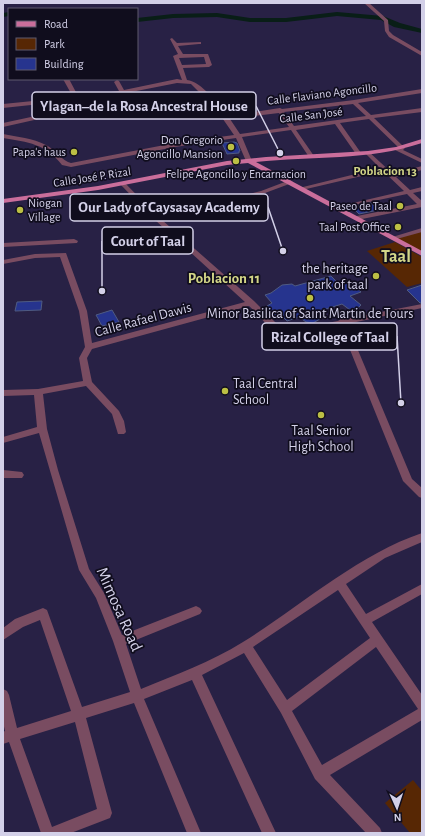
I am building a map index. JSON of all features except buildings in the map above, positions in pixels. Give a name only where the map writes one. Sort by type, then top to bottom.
[{"type":"main road","name":"Calle José P. Rizal","points":[[3,201],[123,184],[205,167],[266,159],[368,153],[399,148],[422,141]]},
{"type":"main road","points":[[250,161],[422,254]]},
{"type":"street","points":[[366,3],[386,21],[387,31],[391,36],[422,54]]},
{"type":"street","points":[[172,39],[181,56]]},
{"type":"street","points":[[175,45],[199,43]]},
{"type":"street","points":[[180,67],[209,65],[206,55],[176,56],[185,81]]},
{"type":"street","points":[[67,80],[76,98]]},
{"type":"street","points":[[117,82],[123,92]]},
{"type":"street","points":[[3,106],[123,92],[168,82],[192,82],[198,86],[225,118],[238,136],[250,161]]},
{"type":"street","name":"Calle Flaviano Agoncillo","points":[[225,118],[354,102],[422,91]]},
{"type":"street","points":[[414,93],[422,98]]},
{"type":"street","points":[[354,102],[399,148],[422,161]]},
{"type":"street","points":[[280,110],[310,156]]},
{"type":"street","name":"Calle San José","points":[[3,136],[45,145],[59,156],[64,164],[71,165],[175,145],[422,110]]},
{"type":"street","points":[[3,125],[59,113]]},
{"type":"street","points":[[337,123],[358,154]]},
{"type":"street","points":[[368,153],[422,205]]},
{"type":"street","points":[[391,176],[422,168]]},
{"type":"street","points":[[302,188],[383,169]]},
{"type":"street","points":[[157,220],[263,192],[290,182]]},
{"type":"street","points":[[123,184],[157,220],[251,303],[275,327],[284,332],[295,332],[342,321],[422,306]]},
{"type":"street","points":[[338,208],[422,189]]},
{"type":"street","points":[[356,218],[422,205]]},
{"type":"street","points":[[392,238],[422,230]]},
{"type":"street","points":[[3,245],[74,241]]},
{"type":"street","points":[[35,243],[35,256]]},
{"type":"street","name":"Calle Rafael Dawis","points":[[3,262],[35,256],[63,255],[82,311],[89,347],[251,303]]},
{"type":"street","points":[[342,321],[408,481],[422,494]]},
{"type":"street","points":[[89,347],[83,358],[88,383],[116,413],[121,432]]},
{"type":"street","points":[[3,393],[38,392],[88,383]]},
{"type":"street","name":"Mimosa Road","points":[[38,392],[42,429],[84,570],[100,596],[119,641],[137,696],[194,833]]},
{"type":"street","points":[[3,440],[42,429]]},
{"type":"street","points":[[3,474],[19,475]]},
{"type":"street","points":[[8,736],[137,696],[195,673],[246,646],[382,555],[422,537]]},
{"type":"street","points":[[339,583],[366,620],[377,639],[422,704]]},
{"type":"street","points":[[366,620],[422,589]]},
{"type":"street","points":[[119,641],[196,611]]},
{"type":"street","points":[[3,635],[18,623],[43,613],[79,715],[105,813],[54,833]]},
{"type":"street","points":[[285,709],[377,639]]},
{"type":"street","points":[[246,646],[285,709],[320,774],[375,833]]},
{"type":"street","points":[[195,673],[269,833]]},
{"type":"street","points":[[3,695],[8,736],[48,833]]},
{"type":"street","points":[[320,774],[422,713]]},
{"type":"green space","points":[[422,231],[422,252],[396,238]]},
{"type":"green space","points":[[395,242],[422,257],[422,283],[407,287],[367,251]]},
{"type":"green space","points":[[413,780],[422,791],[422,833],[410,833],[385,803]]},
{"type":"waterway","points":[[3,15],[8,14]]},
{"type":"waterway","points":[[138,20],[173,16],[217,15],[250,20],[286,20],[337,14],[383,18],[397,25],[422,31]]},
{"type":"place","name":"Don Gregorio Agoncillo Mansion","points":[[231,147]]},
{"type":"place","name":"Papa's haus","points":[[74,152]]},
{"type":"place","name":"Ylagan–de la Rosa Ancestral House","points":[[280,153]]},
{"type":"place","name":"Felipe Agoncillo y Encarnacion","points":[[236,161]]},
{"type":"place","name":"Paseo de Taal","points":[[400,206]]},
{"type":"place","name":"Niogan Village","points":[[20,210]]},
{"type":"place","name":"Taal Post Office","points":[[398,227]]},
{"type":"place","name":"Our Lady of Caysasay Academy","points":[[283,251]]},
{"type":"place","name":"the heritage park of taal","points":[[376,276]]},
{"type":"place","name":"Court of Taal","points":[[102,291]]},
{"type":"place","name":"Minor Basilica of Saint Martin de Tours","points":[[310,298]]},
{"type":"place","name":"Taal Central School","points":[[225,391]]},
{"type":"place","name":"Rizal College of Taal","points":[[401,403]]},
{"type":"place","name":"Taal Senior High School","points":[[321,415]]},
{"type":"district","name":"Poblacion 13","points":[[385,170]]},
{"type":"district","name":"Taal","points":[[396,256]]},
{"type":"district","name":"Poblacion 11","points":[[224,278]]}]
